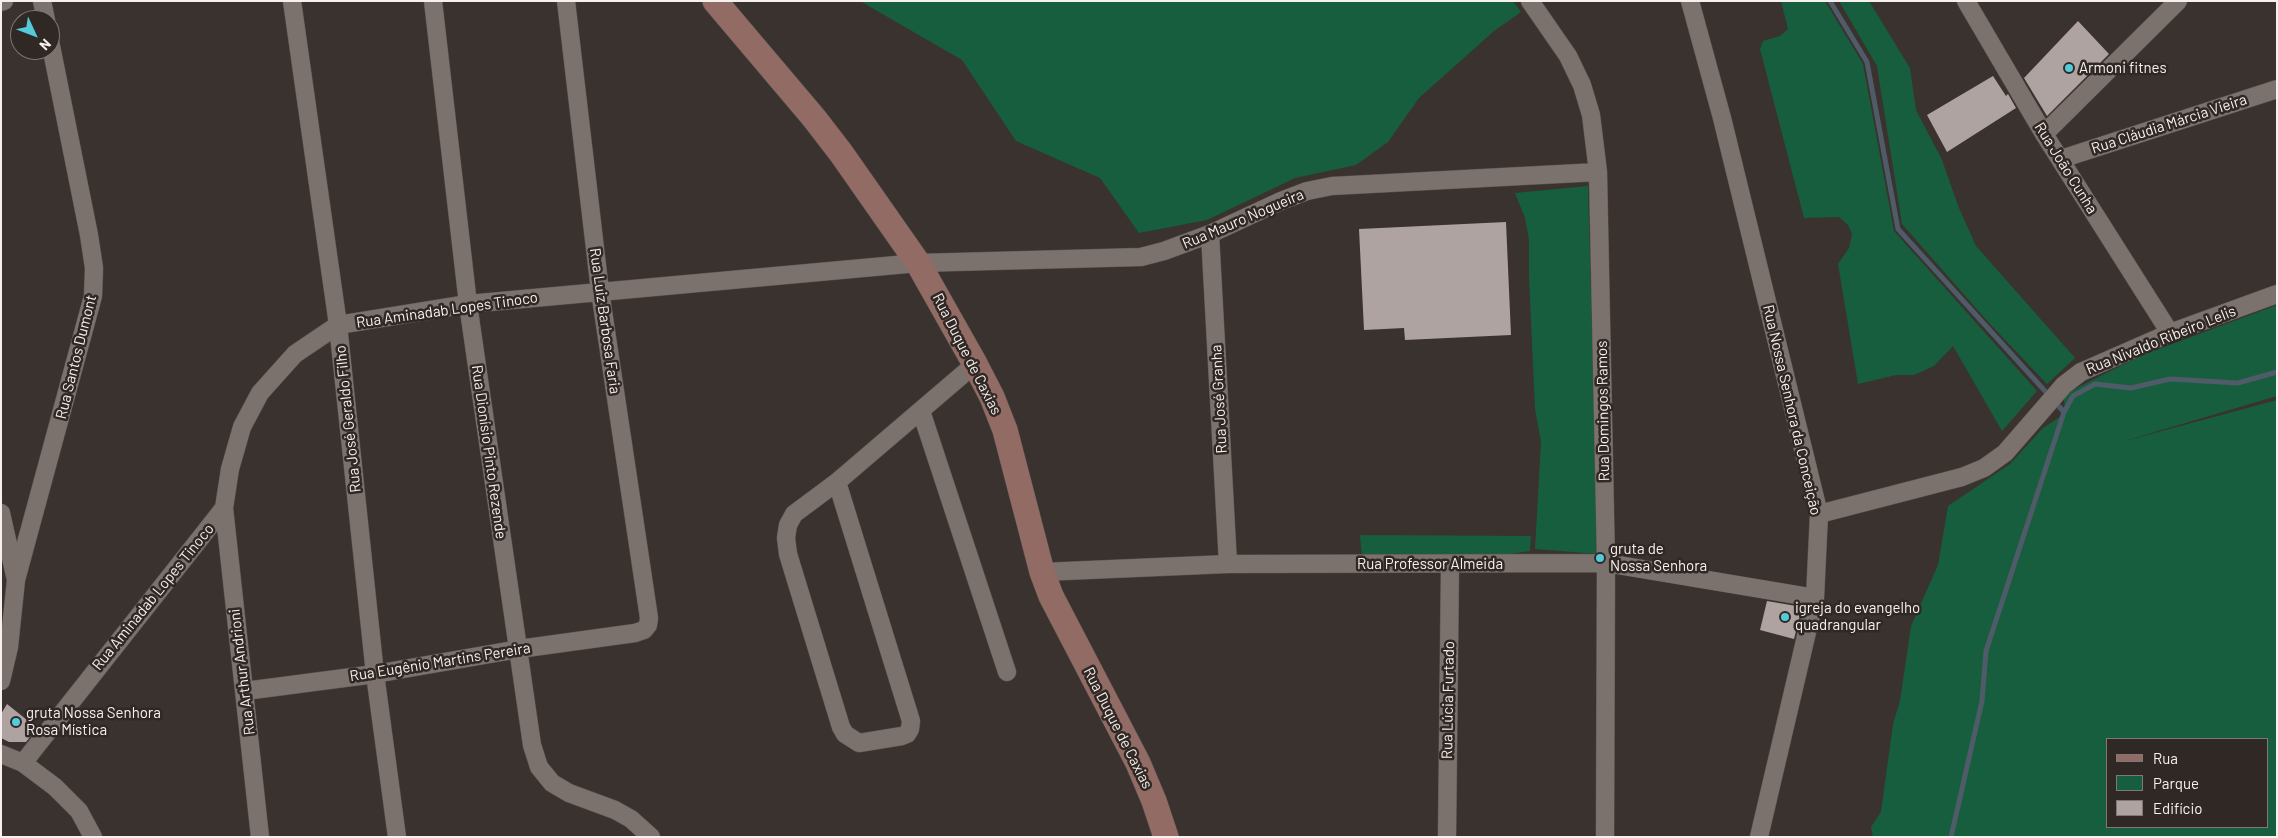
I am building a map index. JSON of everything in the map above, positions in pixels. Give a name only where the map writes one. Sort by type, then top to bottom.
[{"type":"street","name":"Rua José Geraldo Filho","points":[[292,1],[338,325],[375,674],[397,837]]},
{"type":"street","name":"Rua Dionísio Pinto Rezende","points":[[433,1],[468,304],[532,744],[539,767],[552,783],[569,792],[615,810],[631,819],[651,837]]},
{"type":"street","name":"Rua Luiz Barbosa Faria","points":[[566,1],[600,291],[649,618],[648,625],[644,630],[636,633]]},
{"type":"street","name":"Rua Duque de Caxias","points":[[715,1],[814,118],[918,263],[975,364],[992,397],[1005,430],[1042,572],[1065,625],[1138,764],[1154,801],[1166,837]]},
{"type":"street","name":"Rua Domingos Ramos","points":[[1530,1],[1568,56],[1582,85],[1591,115],[1598,172],[1606,563],[1605,837]]},
{"type":"street","name":"Rua Nossa Senhora da Conceição","points":[[1690,1],[1722,118],[1819,514],[1815,598],[1763,832]]},
{"type":"street","name":"Rua João Cunha","points":[[1966,1],[2044,134],[2170,333]]},
{"type":"street","points":[[2044,134],[2178,1]]},
{"type":"street","name":"Rua Santos Dumont","points":[[16,580],[93,296],[94,268],[89,235],[54,60]]},
{"type":"street","name":"Rua Cláudia Márcia Vieira","points":[[2061,159],[2277,89]]},
{"type":"street","name":"Rua Mauro Nogueira","points":[[918,263],[1141,257],[1164,251],[1210,234],[1281,201],[1308,191],[1332,186],[1598,172]]},
{"type":"street","name":"Rua José Granha","points":[[1210,234],[1228,564]]},
{"type":"street","name":"Rua Aminadab Lopes Tinoco","points":[[23,763],[224,508],[230,469],[242,427],[260,393],[295,354],[338,325],[468,304],[918,263]]},
{"type":"street","name":"Rua Nivaldo Ribeiro Lelis","points":[[1819,514],[1962,477],[1984,468],[2005,453],[2064,385],[2081,372],[2170,333],[2277,294]]},
{"type":"street","points":[[837,482],[911,721],[907,734],[902,736],[859,743],[845,734],[841,727],[788,554],[786,538],[788,525],[794,514],[837,482],[975,364]]},
{"type":"street","points":[[921,411],[1007,672]]},
{"type":"street","name":"Rua Arthur Andrioni","points":[[224,508],[260,837]]},
{"type":"street","points":[[1,513],[16,580],[9,647],[1,681]]},
{"type":"street","name":"Rua Professor Almeida","points":[[1042,572],[1228,564],[1606,563],[1815,598]]},
{"type":"street","name":"Rua Lúcia Furtado","points":[[1446,837],[1450,564]]},
{"type":"street","name":"Rua Eugênio Martins Pereira","points":[[245,691],[375,674],[519,649],[636,633]]},
{"type":"street","points":[[1,754],[23,763],[55,787],[79,811],[93,837]]},
{"type":"green space","points":[[860,1],[1513,1],[1521,12],[1494,31],[1419,98],[1388,142],[1356,165],[1295,178],[1207,220],[1139,233],[1100,178],[1016,141],[962,60]]},
{"type":"green space","points":[[1781,1],[1825,1],[1863,64],[1894,231],[2037,391],[2002,431],[1953,346],[1934,366],[1914,375],[1896,375],[1858,384],[1838,264],[1849,248],[1852,234],[1848,225],[1839,217],[1804,218],[1760,49],[1763,41],[1780,36],[1788,29]]},
{"type":"green space","points":[[1839,1],[1869,1],[1910,68],[1916,110],[1942,160],[1959,208],[1976,246],[2075,358],[2047,384],[1989,323],[1902,224],[1877,66]]},
{"type":"green space","points":[[1588,186],[1598,554],[1535,549],[1541,442],[1535,409],[1529,240],[1525,218],[1515,193]]},
{"type":"green space","points":[[2277,305],[2277,396],[2121,442],[2277,400],[2277,837],[1873,837],[1871,827],[1881,812],[1893,724],[1900,701],[1911,626],[1938,565],[1948,506],[2010,464],[2043,428],[2066,413],[2063,395],[2140,356]]},
{"type":"green space","points":[[1360,535],[1531,536],[1530,551],[1496,556],[1362,558]]},
{"type":"building","name":"Armoni fitnes","points":[[2078,21],[2109,54],[2047,116],[2024,78]]},
{"type":"building","points":[[1993,76],[2006,96],[2008,94],[2016,108],[1947,152],[1927,115]]},
{"type":"building","points":[[1506,222],[1511,335],[1405,340],[1404,328],[1364,330],[1359,229]]},
{"type":"building","name":"igreja do evangelho quadrangular","points":[[1767,601],[1802,607],[1794,639],[1760,630]]},
{"type":"building","name":"gruta Nossa Senhora Rosa Mística","points":[[7,704],[37,728],[26,742],[9,742],[1,738],[1,714]]},
{"type":"waterway","points":[[1830,1],[1867,62],[1898,229],[2064,412],[1986,651],[1982,701],[1951,837]]},
{"type":"waterway","points":[[2064,412],[2073,396],[2095,384],[2131,388],[2170,379],[2238,383],[2277,372]]},
{"type":"place","name":"Armoni fitnes","points":[[2069,68]]},
{"type":"place","name":"gruta de Nossa Senhora","points":[[1600,558]]},
{"type":"place","name":"igreja do evangelho quadrangular","points":[[1785,617]]},
{"type":"place","name":"gruta Nossa Senhora Rosa Mística","points":[[16,722]]}]
